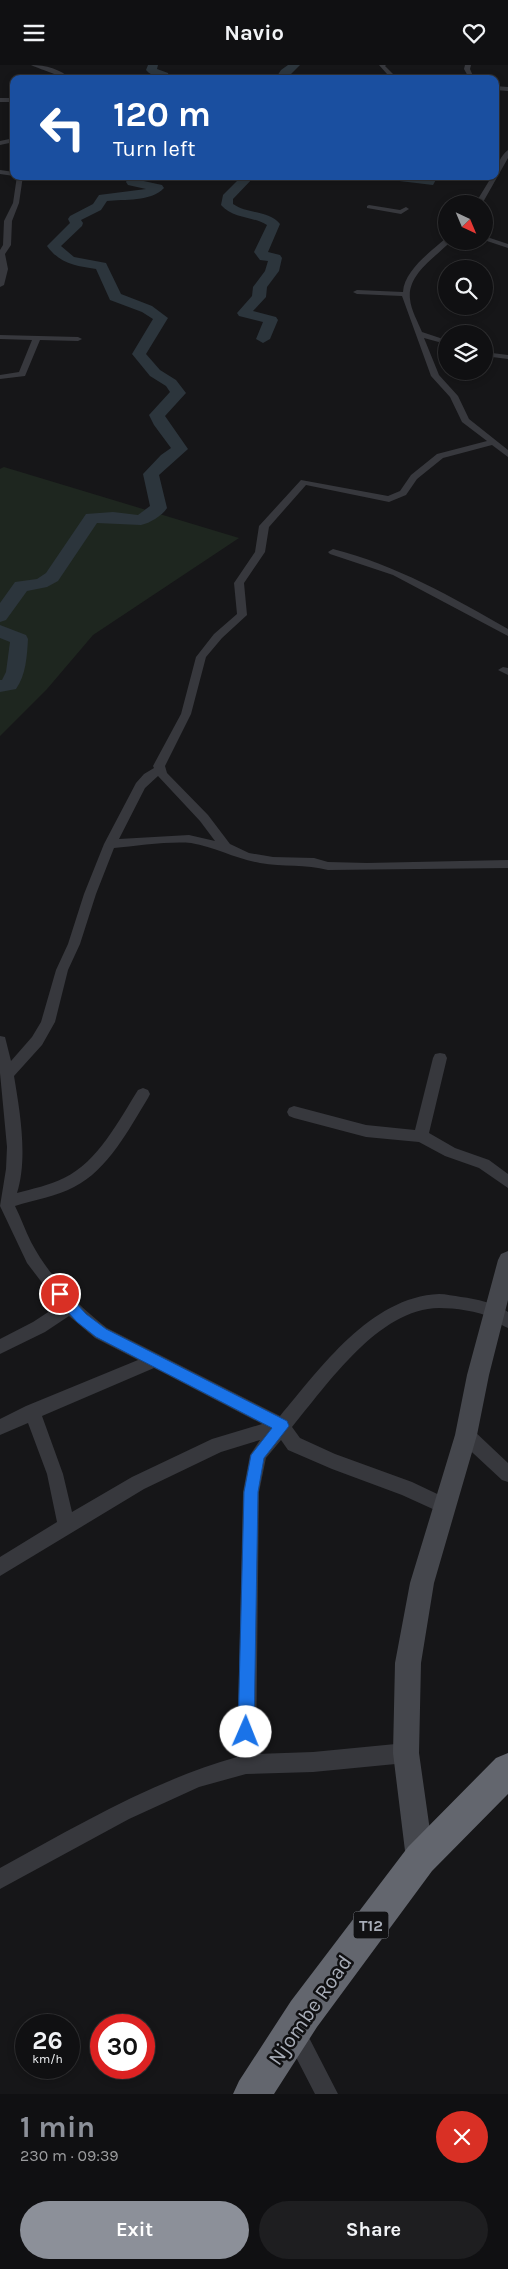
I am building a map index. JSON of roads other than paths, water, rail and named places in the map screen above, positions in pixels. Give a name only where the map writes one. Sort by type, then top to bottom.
[{"type":"highway","name":"Njombe Road","points":[[252,2094],[294,2031],[420,1859],[508,1770]]},
{"type":"main road","points":[[420,1859],[406,1753],[408,1663],[422,1583],[466,1435],[478,1375],[501,1317],[508,1260]]},
{"type":"street","points":[[34,65],[59,72],[63,75]]},
{"type":"street","points":[[374,65],[383,66]]},
{"type":"street","points":[[499,172],[508,152]]},
{"type":"street","points":[[0,285],[4,269],[1,254],[7,245],[8,221],[16,203],[19,180]]},
{"type":"street","points":[[484,195],[494,180]]},
{"type":"street","points":[[369,207],[386,208],[401,212],[406,209]]},
{"type":"street","points":[[493,241],[508,246]]},
{"type":"street","points":[[438,248],[416,272],[407,286],[405,294],[415,328],[420,334],[426,356],[435,376],[454,396],[465,420],[508,454]]},
{"type":"street","points":[[357,292],[405,294]]},
{"type":"street","points":[[420,334],[438,340]]},
{"type":"street","points":[[0,338],[78,339]]},
{"type":"street","points":[[0,377],[22,375],[37,338]]},
{"type":"street","points":[[493,355],[508,357]]},
{"type":"street","points":[[226,847],[204,818],[170,784],[160,770],[160,760],[186,714],[201,657],[218,635],[242,615],[239,583],[260,552],[264,526],[304,482],[389,499],[403,493],[414,477],[440,456],[495,442]]},
{"type":"street","points":[[333,552],[396,573],[452,601],[508,633]]},
{"type":"street","points":[[7,1075],[37,1041],[48,1023],[62,970],[74,945],[90,894],[110,844],[140,786],[148,777],[160,770]]},
{"type":"street","points":[[110,844],[189,839],[226,847],[247,857],[273,861],[314,862],[328,866],[508,864]]},
{"type":"street","points":[[0,1041],[7,1075],[15,1149],[10,1194],[6,1203],[39,1269],[70,1307],[101,1333],[282,1426],[294,1444],[332,1461],[406,1488],[446,1507]]},
{"type":"street","points":[[421,1136],[440,1058]]},
{"type":"street","points":[[6,1203],[69,1183],[78,1178],[93,1164],[143,1094]]},
{"type":"street","points":[[294,1112],[366,1131],[421,1136],[450,1152],[484,1164],[508,1182]]},
{"type":"street","points":[[246,1764],[251,1492],[258,1455],[341,1355],[379,1323],[411,1306],[439,1301],[468,1305],[501,1317]]},
{"type":"street","points":[[0,1347],[40,1327],[70,1307]]},
{"type":"street","points":[[0,1427],[32,1411],[154,1361]]},
{"type":"street","points":[[32,1411],[55,1474],[66,1525]]},
{"type":"street","points":[[0,1567],[66,1525],[138,1483],[218,1445],[282,1426]]},
{"type":"street","points":[[466,1435],[508,1474]]},
{"type":"street","points":[[0,1879],[122,1812],[197,1777],[246,1764],[313,1763],[406,1753]]},
{"type":"street","points":[[294,2031],[327,2094]]},
{"type":"waterway","points":[[153,65],[151,70],[164,75]]},
{"type":"waterway","points":[[283,75],[295,65]]},
{"type":"waterway","points":[[0,616],[21,586],[47,581],[58,571],[92,518],[113,517],[141,520],[159,508],[151,474],[167,458],[180,449],[157,415],[178,393],[171,383],[155,373],[139,354],[161,318],[147,309],[115,297],[101,266],[69,260],[54,246],[77,223],[74,219],[97,207],[103,198],[139,195],[158,188],[132,182],[133,180]]},
{"type":"waterway","points":[[245,180],[227,198],[227,205],[239,212],[269,220],[274,224],[261,252],[265,257],[275,258],[272,271],[260,287],[259,297],[244,313],[271,320],[263,339]]},
{"type":"waterway","points":[[0,631],[19,639],[13,677],[9,685],[0,686]]}]
